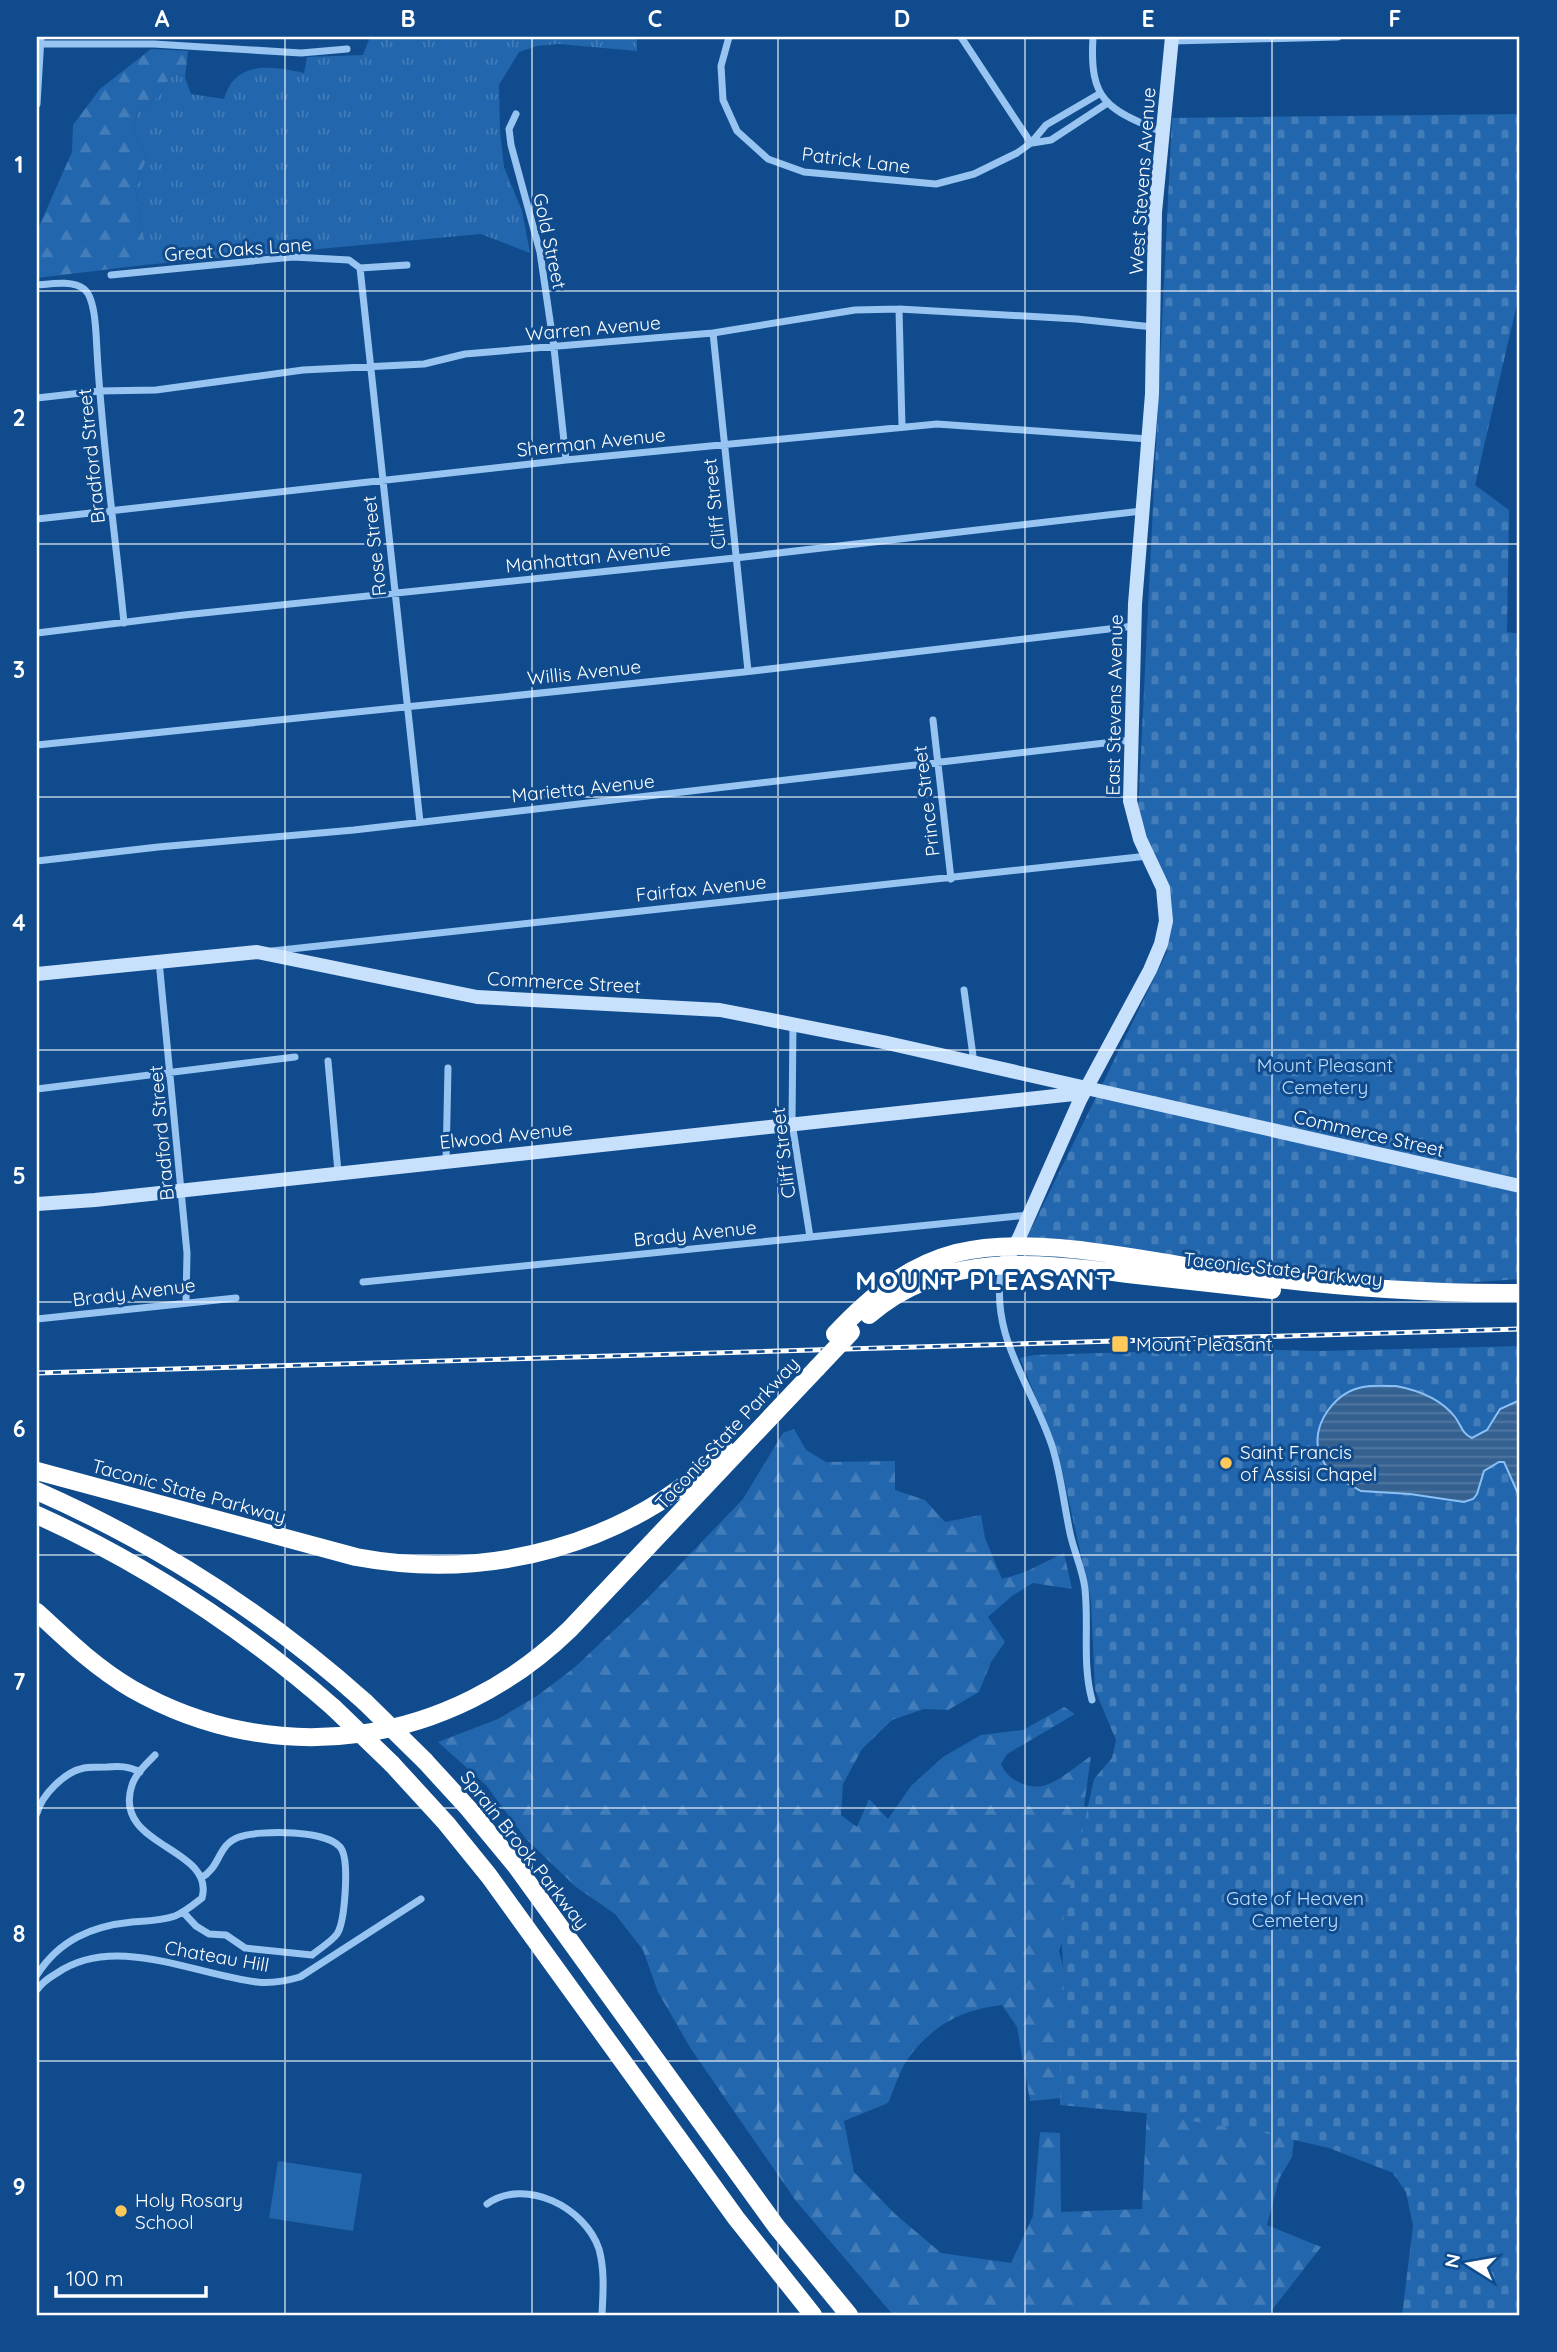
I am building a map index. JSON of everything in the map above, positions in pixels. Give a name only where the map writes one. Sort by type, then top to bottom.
[{"type":"highway","name":"Taconic State Parkway","points":[[37,1612],[85,1656],[114,1677],[159,1703],[204,1721],[254,1732],[308,1737],[361,1734],[416,1722],[483,1695],[515,1675],[551,1647],[748,1444],[876,1294],[922,1266],[966,1251],[1014,1247],[1082,1251],[1335,1285],[1443,1292],[1520,1293]]},
{"type":"highway","name":"Taconic State Parkway","points":[[843,1333],[878,1307],[918,1284],[961,1269],[1004,1264],[1060,1266],[1343,1297],[1425,1303],[1520,1304]]},
{"type":"highway","name":"Taconic State Parkway","points":[[37,1471],[356,1557],[424,1565],[493,1562],[579,1542],[627,1521],[659,1503],[716,1460],[810,1369]]},
{"type":"highway","name":"Sprain Brook Parkway","points":[[37,1491],[100,1521],[198,1575],[282,1633],[365,1702],[425,1761],[516,1866],[776,2226],[849,2315]]},
{"type":"highway","points":[[37,1515],[113,1553],[187,1597],[270,1656],[334,1708],[393,1764],[489,1876],[736,2218],[813,2315]]},
{"type":"street","name":"Patrick Lane","points":[[729,37],[721,66],[723,100],[737,131],[768,159],[804,172],[936,184],[974,174],[1031,144],[1051,140],[1106,104]]},
{"type":"street","points":[[961,37],[1031,144]]},
{"type":"street","points":[[1093,37],[1092,65],[1100,94],[1106,104],[1162,132]]},
{"type":"street","points":[[1172,39],[1338,37]]},
{"type":"street","name":"West Stevens Avenue","points":[[1153,327],[1155,212],[1172,39]]},
{"type":"street","points":[[37,104],[40,42],[154,44],[301,53],[346,48]]},
{"type":"street","name":"Patrick Lane","points":[[1031,144],[1046,125],[1100,94]]},
{"type":"street","name":"Gold Street","points":[[516,114],[509,129],[511,145],[540,252],[566,460]]},
{"type":"street","name":"Great Oaks Lane","points":[[111,275],[293,257],[349,260],[360,268],[407,265]]},
{"type":"street","name":"Rose Street","points":[[360,268],[420,822]]},
{"type":"street","name":"Bradford Street","points":[[37,285],[73,284],[84,289],[90,297],[124,623]]},
{"type":"street","points":[[899,309],[902,426]]},
{"type":"street","name":"Warren Avenue","points":[[37,398],[99,391],[156,390],[303,370],[424,364],[465,354],[713,332],[855,310],[899,309],[1077,319],[1153,327]]},
{"type":"street","name":"East Stevens Avenue","points":[[1004,1264],[1030,1215],[1086,1087],[1144,982],[1161,944],[1166,921],[1163,888],[1134,822],[1130,801],[1134,626],[1149,439],[1153,327]]},
{"type":"street","name":"Cliff Street","points":[[713,332],[748,671]]},
{"type":"street","name":"Sherman Avenue","points":[[37,519],[566,460],[902,426],[937,424],[1149,439]]},
{"type":"street","name":"Manhattan Avenue","points":[[37,634],[1143,511]]},
{"type":"street","name":"Willis Avenue","points":[[37,746],[748,671],[1134,626]]},
{"type":"street","name":"Prince Street","points":[[933,720],[951,879]]},
{"type":"street","name":"Marietta Avenue","points":[[37,861],[420,822],[1131,740]]},
{"type":"street","name":"Fairfax Avenue","points":[[257,952],[951,879],[1148,855]]},
{"type":"street","name":"Commerce Street","points":[[37,974],[257,952],[477,997],[720,1010],[793,1023],[1086,1087],[1520,1186]]},
{"type":"street","name":"Bradford Street","points":[[159,961],[182,1189],[187,1253],[186,1301]]},
{"type":"street","points":[[964,990],[974,1064]]},
{"type":"street","name":"Cliff Street","points":[[793,1023],[792,1123],[810,1237]]},
{"type":"street","points":[[37,1089],[295,1057]]},
{"type":"street","points":[[328,1061],[338,1172]]},
{"type":"street","points":[[446,1162],[448,1068]]},
{"type":"street","name":"Commerce Street","points":[[979,1103],[1074,1094],[1086,1087]]},
{"type":"street","name":"Elwood Avenue","points":[[37,1204],[95,1200],[979,1103]]},
{"type":"street","name":"Brady Avenue","points":[[363,1282],[1030,1215]]},
{"type":"street","points":[[1004,1264],[1001,1274],[1002,1322],[1007,1345],[1053,1449],[1071,1536],[1082,1572],[1086,1605],[1088,1680],[1092,1700]]},
{"type":"street","name":"Brady Avenue","points":[[37,1319],[186,1301],[236,1298]]},
{"type":"street","points":[[39,1987],[37,1975],[45,1962],[58,1948],[84,1933],[116,1924],[162,1919],[183,1912],[202,1898],[204,1890],[201,1878],[189,1863],[139,1828],[132,1815],[132,1784],[155,1755]]},
{"type":"street","points":[[37,1814],[45,1795],[75,1771],[120,1766],[139,1772]]},
{"type":"street","points":[[183,1912],[209,1934],[226,1935],[244,1948],[312,1955],[336,1935],[340,1926],[347,1877],[342,1850],[336,1843],[305,1833],[241,1836],[227,1843],[210,1873],[201,1878]]},
{"type":"street","name":"Chateau Hill","points":[[39,1987],[66,1967],[89,1958],[112,1955],[258,1982],[280,1982],[314,1970],[421,1899]]},
{"type":"street","points":[[487,2204],[513,2193],[541,2197],[569,2209],[581,2220],[598,2246],[603,2266],[602,2315]]},
{"type":"green space","points":[[370,37],[637,37],[637,51],[559,44],[537,46],[519,52],[499,85],[504,167],[522,211],[530,253],[481,234],[144,265],[144,239],[135,186],[147,158],[133,130],[137,113],[156,98],[174,72],[185,78],[191,94],[224,99],[229,86],[246,72],[268,68],[304,73],[307,57],[363,55]]},
{"type":"green space","points":[[151,49],[188,51],[185,78],[174,72],[156,98],[137,113],[133,130],[147,158],[135,186],[144,239],[144,265],[37,278],[37,231],[72,152],[73,125],[100,89]]},
{"type":"green space","name":"Mount Pleasant Cemetery","points":[[1520,114],[1520,291],[1475,485],[1509,510],[1507,632],[1520,634],[1520,1279],[1434,1285],[1027,1238],[1167,952],[1171,901],[1138,813],[1172,118]]},
{"type":"green space","name":"Gate of Heaven Cemetery","points":[[1520,1346],[1520,2315],[1402,2315],[1413,2226],[1406,2192],[1393,2173],[1329,2148],[1269,2134],[1144,2113],[1060,2105],[1064,1982],[1061,1929],[1094,1779],[1112,1758],[1116,1740],[1095,1690],[1091,1600],[1058,1452],[1020,1358],[1034,1355],[1233,1349],[1320,1351]]},
{"type":"green space","points":[[794,1429],[806,1450],[826,1462],[895,1461],[895,1490],[925,1500],[945,1522],[981,1515],[985,1538],[1002,1579],[1025,1572],[1064,1553],[1072,1589],[1033,1583],[1012,1596],[988,1617],[1005,1642],[991,1662],[979,1692],[948,1710],[924,1709],[892,1720],[862,1749],[843,1784],[841,1815],[857,1827],[869,1799],[888,1819],[911,1786],[943,1757],[981,1735],[1023,1730],[1064,1707],[1075,1714],[1007,1754],[1001,1764],[1018,1782],[1037,1787],[1049,1784],[1091,1756],[1084,1806],[1111,1811],[1059,1951],[1080,2029],[1083,2096],[1030,2101],[1017,2027],[1002,2005],[975,2010],[952,2019],[922,2042],[905,2064],[888,2103],[844,2121],[854,2172],[895,2214],[941,2253],[1011,2263],[1033,2216],[1040,2132],[1060,2133],[1061,2212],[1142,2209],[1147,2109],[1295,2130],[1292,2157],[1279,2179],[1267,2225],[1321,2247],[1270,2315],[893,2315],[796,2201],[691,2049],[658,1992],[643,1950],[615,1914],[576,1887],[526,1839],[486,1785],[438,1742],[498,1719],[537,1696],[574,1668],[645,1601],[743,1499],[783,1433]]},
{"type":"green space","points":[[278,2161],[362,2174],[353,2231],[269,2218]]},
{"type":"shaded area","points":[[1371,1386],[1396,1386],[1436,1400],[1455,1417],[1466,1434],[1472,1438],[1487,1430],[1500,1409],[1520,1400],[1520,1498],[1504,1462],[1484,1471],[1477,1494],[1473,1499],[1464,1502],[1410,1494],[1361,1491],[1343,1481],[1331,1470],[1328,1471],[1319,1451],[1318,1438],[1323,1418],[1329,1409],[1353,1390]]},
{"type":"railway","points":[[37,1373],[1520,1329]]},
{"type":"place","name":"Mount Pleasant","points":[[1120,1344]]},
{"type":"place","name":"Saint Francis of Assisi Chapel","points":[[1226,1463]]},
{"type":"place","name":"Holy Rosary School","points":[[121,2211]]},
{"type":"district","name":"MOUNT PLEASANT","points":[[985,1281]]}]
